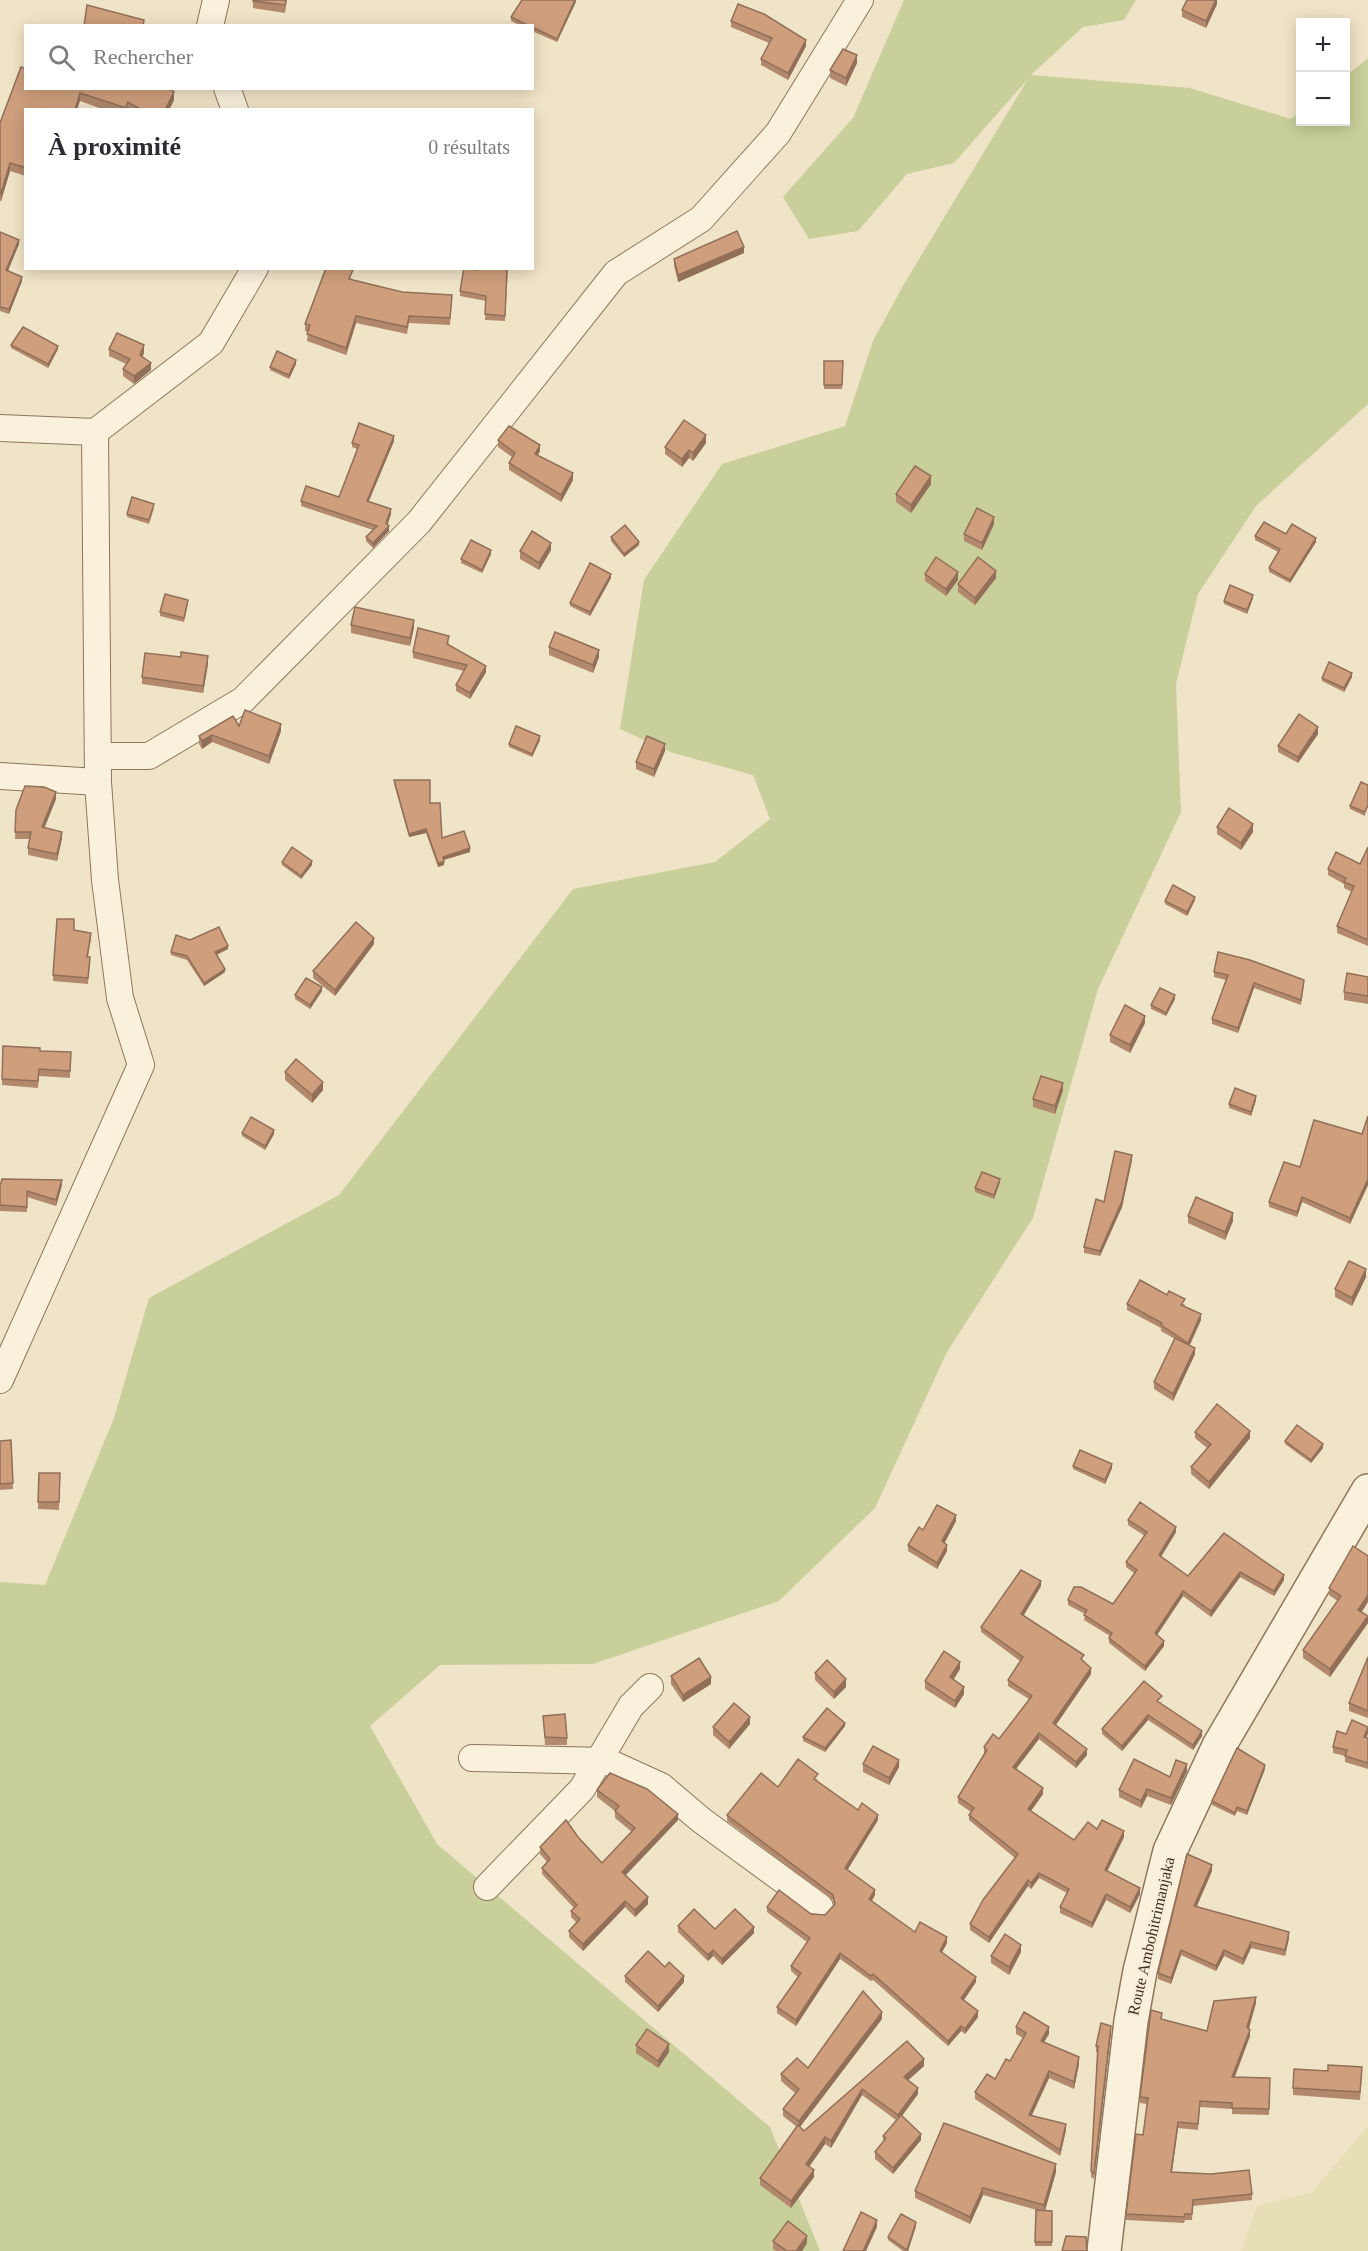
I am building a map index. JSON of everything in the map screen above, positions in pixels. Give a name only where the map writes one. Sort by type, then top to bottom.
[{"type":"street","points":[[210,24],[216,0]]},
{"type":"street","points":[[98,756],[148,756],[243,700],[419,522],[616,273],[700,219],[778,133],[860,0]]},
{"type":"street","points":[[228,90],[234,108]]},
{"type":"street","points":[[0,428],[95,432],[211,343],[254,270]]},
{"type":"street","points":[[0,1380],[141,1065],[120,998],[105,880],[98,783],[95,432]]},
{"type":"street","points":[[0,776],[98,783]]},
{"type":"street","name":"Route Ambohitrimanjaka","points":[[1104,2251],[1131,2021],[1140,1971],[1170,1851],[1219,1746],[1368,1491]]},
{"type":"street","points":[[487,1887],[582,1789],[631,1706],[650,1687]]},
{"type":"street","points":[[472,1758],[606,1761],[661,1786],[701,1820],[820,1907]]},
{"type":"shaded area","points":[[1368,2126],[1368,2251],[1241,2251],[1257,2206],[1312,2192]]},
{"type":"green space","points":[[904,0],[1136,0],[1124,20],[1083,27],[1031,75],[1190,88],[1291,119],[1296,115],[1296,126],[1350,126],[1350,73],[1368,58],[1368,404],[1256,506],[1198,594],[1176,684],[1181,812],[1098,989],[1033,1218],[947,1352],[875,1508],[779,1601],[593,1664],[440,1665],[370,1726],[437,1844],[770,2127],[820,2251],[0,2251],[0,1582],[45,1585],[114,1418],[149,1298],[339,1195],[573,889],[715,862],[770,819],[753,775],[670,752],[620,729],[644,580],[722,464],[845,426],[873,341],[904,284],[1028,79],[954,163],[907,174],[858,231],[809,239],[783,197],[853,118]]},
{"type":"building","points":[[253,0],[286,0],[285,5]]},
{"type":"building","points":[[522,0],[575,0],[557,39],[534,28],[534,24],[525,24],[511,17]]},
{"type":"building","points":[[1187,0],[1216,0],[1206,21],[1182,10]]},
{"type":"building","points":[[738,4],[764,14],[806,40],[788,73],[761,59],[772,38],[731,21]]},
{"type":"building","points":[[87,5],[144,20],[143,24],[84,24]]},
{"type":"building","points":[[843,49],[857,55],[846,78],[830,70]]},
{"type":"building","points":[[21,67],[24,68],[24,90],[171,90],[174,92],[166,108],[138,108],[128,102],[126,108],[80,93],[76,108],[24,108],[24,167],[10,163],[1,193],[0,123]]},
{"type":"building","points":[[737,231],[744,247],[678,275],[674,259]]},
{"type":"building","points":[[0,232],[19,240],[6,270],[22,277],[9,309],[0,307]]},
{"type":"building","points":[[325,270],[353,270],[349,279],[402,292],[452,295],[450,318],[409,316],[407,327],[356,316],[346,348],[307,334],[310,325],[305,324]]},
{"type":"building","points":[[464,270],[507,270],[505,316],[485,314],[486,296],[460,291]]},
{"type":"building","points":[[23,327],[58,346],[48,364],[11,345]]},
{"type":"building","points":[[117,333],[144,345],[140,355],[151,363],[134,376],[123,369],[130,359],[109,349]]},
{"type":"building","points":[[277,351],[296,360],[289,375],[270,367]]},
{"type":"building","points":[[824,361],[843,361],[842,385],[824,385]]},
{"type":"building","points":[[684,420],[706,435],[693,453],[689,450],[682,459],[665,447]]},
{"type":"building","points":[[359,423],[394,436],[367,501],[391,509],[386,523],[389,526],[373,543],[366,537],[377,526],[301,501],[306,486],[339,497],[359,445],[352,443]]},
{"type":"building","points":[[509,426],[540,445],[535,454],[573,473],[561,495],[509,463],[515,453],[498,440]]},
{"type":"building","points":[[915,466],[931,476],[911,505],[896,494]]},
{"type":"building","points":[[132,497],[154,504],[149,520],[127,514]]},
{"type":"building","points":[[977,508],[994,517],[982,543],[964,534]]},
{"type":"building","points":[[1264,522],[1286,534],[1292,524],[1316,538],[1290,580],[1269,568],[1280,549],[1255,536]]},
{"type":"building","points":[[625,525],[639,542],[624,554],[611,537]]},
{"type":"building","points":[[532,531],[551,543],[539,563],[520,551]]},
{"type":"building","points":[[471,540],[491,550],[482,570],[461,559]]},
{"type":"building","points":[[936,557],[958,572],[946,589],[925,574]]},
{"type":"building","points":[[978,557],[996,571],[975,598],[958,584]]},
{"type":"building","points":[[590,563],[611,574],[590,612],[570,603]]},
{"type":"building","points":[[1230,585],[1253,595],[1247,610],[1224,601]]},
{"type":"building","points":[[165,594],[188,600],[184,618],[160,612]]},
{"type":"building","points":[[355,607],[414,620],[410,638],[351,625]]},
{"type":"building","points":[[418,628],[449,636],[447,644],[486,666],[470,693],[456,685],[467,665],[413,652]]},
{"type":"building","points":[[555,632],[599,650],[593,665],[549,647]]},
{"type":"building","points":[[181,652],[208,656],[203,686],[142,677],[145,653],[181,657]]},
{"type":"building","points":[[1329,662],[1352,673],[1344,688],[1322,678]]},
{"type":"building","points":[[245,710],[281,724],[269,756],[212,735],[202,741],[199,736],[233,716],[239,726]]},
{"type":"building","points":[[1299,714],[1318,727],[1298,757],[1278,746]]},
{"type":"building","points":[[516,726],[540,736],[532,754],[509,744]]},
{"type":"building","points":[[647,736],[665,744],[654,769],[636,762]]},
{"type":"building","points":[[394,780],[430,780],[430,803],[440,803],[442,838],[464,831],[470,848],[443,857],[444,862],[438,863],[426,829],[409,834]]},
{"type":"building","points":[[1361,782],[1368,785],[1368,805],[1365,812],[1350,806]]},
{"type":"building","points":[[25,786],[44,787],[56,792],[42,827],[62,832],[57,854],[28,848],[31,832],[15,832],[16,810]]},
{"type":"building","points":[[1229,808],[1253,824],[1241,843],[1217,827]]},
{"type":"building","points":[[292,847],[312,861],[301,876],[282,862]]},
{"type":"building","points":[[1368,847],[1368,940],[1337,926],[1354,886],[1344,882],[1346,878],[1328,869],[1336,852],[1360,864]]},
{"type":"building","points":[[1173,885],[1195,897],[1187,912],[1165,901]]},
{"type":"building","points":[[57,919],[74,919],[74,930],[91,933],[87,957],[90,957],[88,978],[53,975]]},
{"type":"building","points":[[356,922],[374,938],[335,990],[313,971]]},
{"type":"building","points":[[219,927],[228,946],[215,952],[225,969],[204,983],[187,956],[171,952],[176,935],[190,940]]},
{"type":"building","points":[[1218,952],[1250,960],[1304,980],[1301,1000],[1254,983],[1238,1028],[1212,1019],[1228,975],[1214,972]]},
{"type":"building","points":[[1347,973],[1368,977],[1368,996],[1344,992]]},
{"type":"building","points":[[306,978],[322,987],[310,1005],[295,995]]},
{"type":"building","points":[[1160,988],[1175,995],[1166,1013],[1151,1005]]},
{"type":"building","points":[[1125,1005],[1145,1016],[1130,1045],[1110,1035]]},
{"type":"building","points":[[3,1046],[71,1052],[70,1071],[39,1069],[38,1081],[2,1079]]},
{"type":"building","points":[[296,1059],[323,1082],[312,1095],[285,1072]]},
{"type":"building","points":[[1041,1076],[1063,1083],[1055,1106],[1033,1099]]},
{"type":"building","points":[[1235,1088],[1256,1096],[1251,1112],[1229,1104]]},
{"type":"building","points":[[1368,1116],[1368,1179],[1350,1218],[1302,1197],[1297,1212],[1269,1202],[1284,1162],[1300,1167],[1314,1120],[1362,1134]]},
{"type":"building","points":[[251,1117],[274,1130],[265,1146],[242,1133]]},
{"type":"building","points":[[1115,1151],[1132,1155],[1122,1201],[1100,1251],[1084,1247],[1096,1199],[1104,1202]]},
{"type":"building","points":[[982,1172],[1000,1179],[994,1195],[975,1188]]},
{"type":"building","points":[[2,1179],[62,1180],[56,1200],[27,1191],[27,1207],[0,1205]]},
{"type":"building","points":[[1196,1197],[1233,1213],[1225,1232],[1188,1216]]},
{"type":"building","points":[[1349,1261],[1366,1269],[1352,1298],[1335,1289]]},
{"type":"building","points":[[1140,1280],[1167,1295],[1169,1291],[1185,1299],[1181,1305],[1201,1314],[1188,1343],[1161,1325],[1162,1323],[1127,1304]]},
{"type":"building","points":[[1175,1338],[1195,1348],[1173,1394],[1154,1382]]},
{"type":"building","points":[[1217,1404],[1250,1431],[1209,1482],[1191,1467],[1211,1444],[1195,1432]]},
{"type":"building","points":[[1297,1425],[1323,1444],[1311,1460],[1285,1441]]},
{"type":"building","points":[[11,1440],[13,1483],[0,1484],[0,1441]]},
{"type":"building","points":[[1080,1450],[1112,1464],[1105,1480],[1073,1466]]},
{"type":"building","points":[[39,1473],[60,1473],[59,1502],[38,1502]]},
{"type":"building","points":[[1140,1502],[1176,1527],[1159,1555],[1188,1576],[1224,1533],[1284,1575],[1274,1591],[1240,1572],[1211,1611],[1183,1591],[1155,1633],[1164,1641],[1145,1666],[1109,1638],[1112,1633],[1084,1615],[1087,1610],[1068,1600],[1074,1587],[1081,1587],[1113,1604],[1137,1570],[1126,1562],[1147,1532],[1128,1520]]},
{"type":"building","points":[[937,1505],[956,1515],[942,1541],[947,1545],[937,1563],[908,1545],[919,1527],[923,1530]]},
{"type":"building","points":[[1353,1546],[1368,1556],[1368,1595],[1358,1610],[1368,1616],[1330,1669],[1303,1650],[1341,1596],[1329,1588]]},
{"type":"building","points":[[1021,1570],[1041,1581],[1021,1614],[1084,1655],[1081,1659],[1091,1668],[1053,1723],[1087,1749],[1076,1762],[1039,1733],[1013,1767],[1043,1788],[1028,1809],[1074,1840],[1088,1822],[1097,1829],[1102,1820],[1124,1831],[1105,1870],[1140,1888],[1130,1907],[1106,1894],[1092,1923],[1060,1907],[1069,1889],[1039,1873],[1031,1883],[1028,1880],[989,1937],[970,1924],[983,1900],[1018,1854],[969,1815],[974,1808],[958,1797],[987,1750],[984,1747],[993,1734],[999,1739],[1032,1696],[1008,1680],[1023,1657],[981,1627]]},
{"type":"building","points":[[944,1651],[960,1662],[950,1677],[964,1687],[955,1701],[925,1681]]},
{"type":"building","points":[[1368,1657],[1368,1711],[1349,1703]]},
{"type":"building","points":[[699,1658],[711,1677],[683,1695],[671,1676]]},
{"type":"building","points":[[827,1660],[846,1679],[834,1692],[815,1673]]},
{"type":"building","points":[[1144,1681],[1162,1696],[1157,1701],[1202,1731],[1193,1745],[1148,1715],[1122,1746],[1102,1729]]},
{"type":"building","points":[[734,1703],[750,1717],[729,1742],[713,1727]]},
{"type":"building","points":[[827,1708],[845,1723],[825,1748],[803,1737]]},
{"type":"building","points":[[565,1714],[567,1738],[545,1737],[543,1716]]},
{"type":"building","points":[[1352,1720],[1368,1727],[1364,1737],[1368,1738],[1368,1763],[1345,1756],[1347,1750],[1333,1747],[1337,1731],[1346,1734]]},
{"type":"building","points":[[873,1746],[899,1760],[889,1778],[863,1764]]},
{"type":"building","points":[[1237,1748],[1265,1765],[1247,1811],[1237,1807],[1235,1813],[1212,1801]]},
{"type":"building","points":[[798,1759],[818,1774],[814,1779],[858,1810],[862,1803],[878,1815],[845,1868],[875,1890],[869,1899],[915,1932],[920,1922],[947,1937],[940,1951],[976,1977],[961,1998],[978,2011],[965,2029],[961,2026],[948,2041],[873,1974],[871,1976],[840,1953],[796,2020],[777,2007],[801,1973],[791,1966],[810,1938],[767,1907],[779,1890],[811,1914],[825,1915],[835,1904],[833,1895],[727,1815],[761,1773],[778,1787]]},
{"type":"building","points":[[1134,1759],[1170,1777],[1176,1760],[1187,1764],[1171,1798],[1147,1789],[1141,1801],[1119,1790]]},
{"type":"building","points":[[610,1773],[647,1789],[678,1814],[622,1872],[648,1897],[635,1910],[625,1901],[583,1944],[569,1931],[580,1919],[571,1911],[577,1905],[542,1868],[550,1859],[540,1847],[566,1820],[602,1863],[635,1828],[615,1811],[619,1806],[597,1790]]},
{"type":"building","points":[[1187,1854],[1212,1865],[1194,1906],[1289,1932],[1285,1950],[1251,1942],[1243,1959],[1224,1950],[1216,1966],[1181,1950],[1171,1978],[1158,1973]]},
{"type":"building","points":[[694,1909],[715,1929],[735,1909],[754,1927],[722,1959],[713,1950],[708,1955],[678,1926]]},
{"type":"building","points":[[1005,1934],[1021,1945],[1009,1967],[991,1956]]},
{"type":"building","points":[[648,1951],[665,1967],[669,1962],[684,1976],[658,2006],[625,1976]]},
{"type":"building","points":[[863,1991],[882,2012],[799,2121],[783,2109],[799,2089],[781,2074],[797,2058],[808,2068]]},
{"type":"building","points":[[1256,1997],[1247,2027],[1250,2030],[1232,2077],[1270,2078],[1269,2109],[1232,2108],[1232,2103],[1200,2101],[1198,2124],[1178,2122],[1171,2172],[1211,2174],[1249,2170],[1252,2194],[1193,2200],[1192,2214],[1185,2214],[1184,2217],[1126,2214],[1136,2134],[1143,2135],[1148,2098],[1140,2097],[1151,2010],[1162,2013],[1161,2019],[1207,2031],[1214,2001]]},
{"type":"building","points":[[1024,2012],[1049,2027],[1041,2041],[1079,2057],[1074,2082],[1049,2071],[1029,2115],[1066,2124],[1060,2150],[975,2092],[987,2074],[995,2079],[1006,2059],[1010,2061],[1026,2033],[1016,2027]]},
{"type":"building","points":[[1101,2023],[1111,2026],[1094,2173],[1091,2171],[1098,2046],[1096,2046]]},
{"type":"building","points":[[647,2029],[669,2044],[658,2061],[636,2045]]},
{"type":"building","points":[[907,2041],[924,2059],[904,2077],[918,2088],[898,2115],[862,2089],[831,2141],[825,2137],[806,2164],[814,2170],[791,2201],[760,2178],[798,2125],[804,2131]]},
{"type":"building","points":[[1328,2065],[1362,2067],[1360,2092],[1293,2088],[1294,2069],[1328,2071]]},
{"type":"building","points":[[901,2115],[921,2134],[893,2168],[875,2152],[886,2138],[883,2136]]},
{"type":"building","points":[[944,2123],[1056,2164],[1044,2205],[983,2188],[970,2217],[915,2191]]},
{"type":"building","points":[[1036,2210],[1052,2211],[1052,2242],[1035,2242]]},
{"type":"building","points":[[861,2212],[877,2220],[863,2251],[843,2251]]},
{"type":"building","points":[[901,2214],[916,2222],[907,2250],[888,2237]]},
{"type":"building","points":[[788,2221],[807,2236],[796,2251],[787,2251],[773,2241]]},
{"type":"building","points":[[1066,2236],[1086,2237],[1087,2251],[1062,2251]]}]
